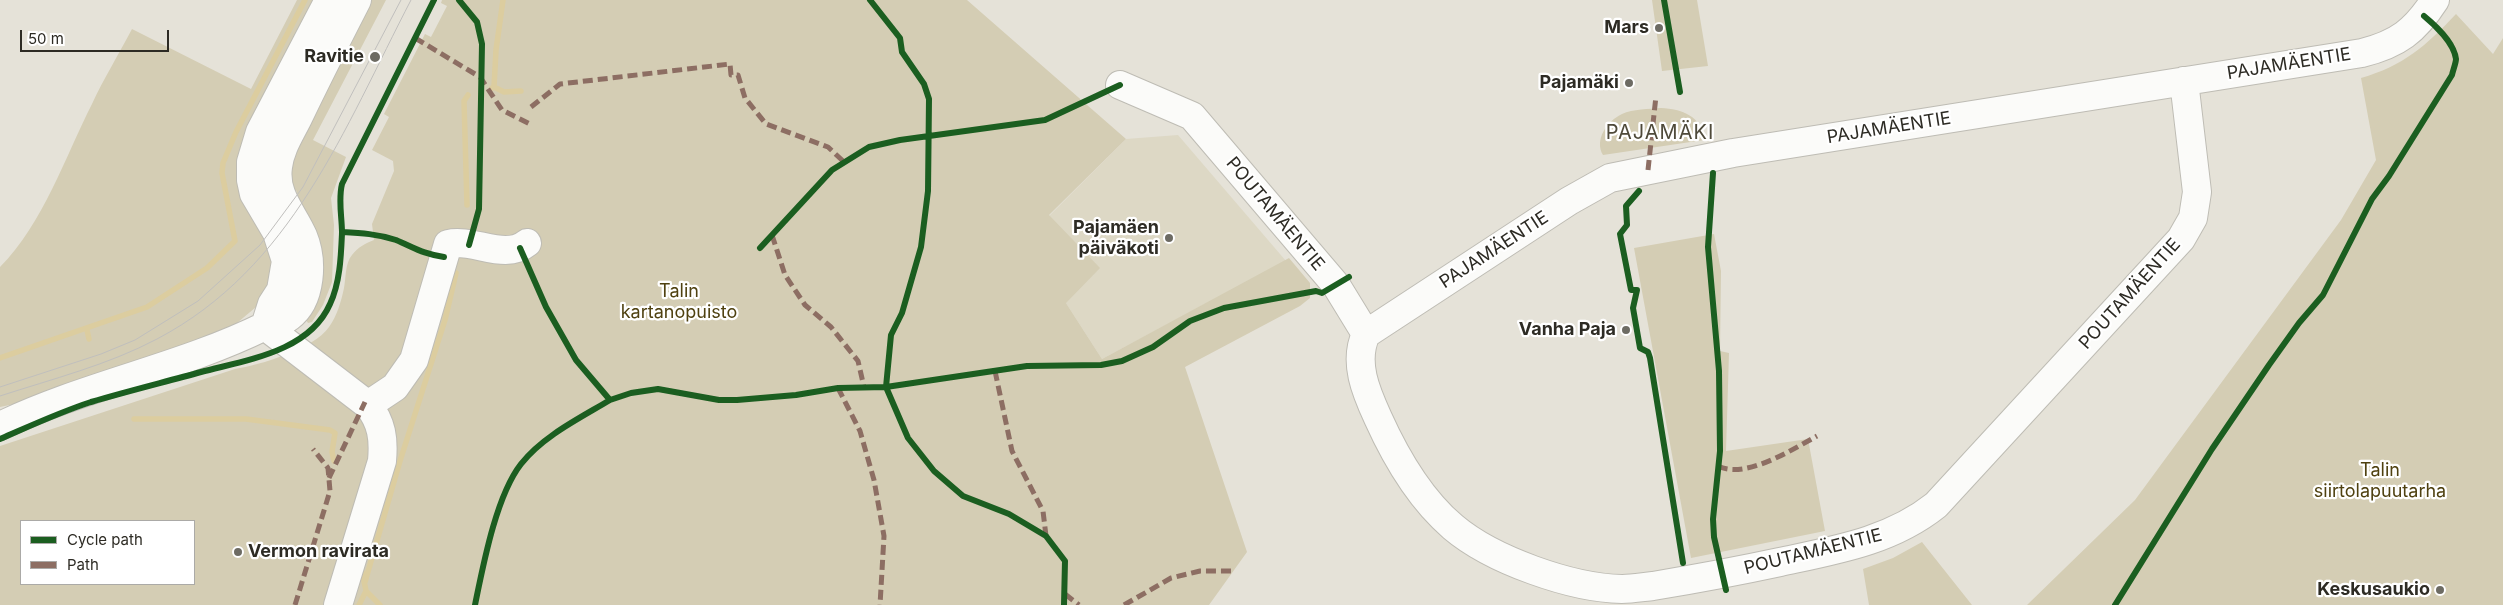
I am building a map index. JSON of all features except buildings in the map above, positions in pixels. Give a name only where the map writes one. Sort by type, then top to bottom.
[{"type":"street","points":[[265,326],[272,304],[281,290],[286,261],[277,233],[254,194],[251,180],[251,162],[260,132],[329,0]]},
{"type":"street","points":[[0,426],[37,408],[186,359],[249,335],[265,326],[289,317],[301,304],[309,274],[305,241],[287,210],[278,182],[278,167],[283,148],[357,0]]},
{"type":"street","name":"PAJAMÄENTIE","points":[[1366,334],[1569,201],[1610,178],[1734,153],[2362,53],[2387,46],[2418,23],[2435,0]]},
{"type":"street","name":"POUTAMÄENTIE","points":[[1120,85],[1192,116],[1336,285],[1366,334],[1360,349],[1363,376],[1386,437],[1406,473],[1426,499],[1463,535],[1488,550],[1541,573],[1603,587],[1623,589],[1653,586],[1814,555],[1880,538],[1906,525],[1936,505],[2181,239],[2193,218],[2197,192],[2184,81]]},
{"type":"street","points":[[368,405],[395,386],[414,360],[448,244],[509,250],[520,248],[527,243]]},
{"type":"street","points":[[265,326],[368,405],[376,416],[382,430],[384,444],[382,462],[338,605]]},
{"type":"street","points":[[0,414],[37,408]]},
{"type":"shaded area","name":"Pajamäen päiväkoti","points":[[1178,135],[1286,261],[1102,359],[1066,303],[1049,216],[1126,139]]},
{"type":"green space","points":[[297,0],[321,0],[258,122],[277,262],[262,302],[231,328],[207,340],[19,403],[0,407],[0,267],[29,231],[41,211],[97,94],[132,29],[251,89]]},
{"type":"green space","points":[[366,0],[386,0],[313,140],[346,157],[331,198],[334,225],[332,282],[323,305],[312,322],[308,323],[306,320],[300,203],[296,190],[293,190],[290,164]]},
{"type":"green space","name":"Talin kartanopuisto","points":[[442,0],[967,0],[1126,139],[1049,215],[1100,268],[1066,303],[1102,359],[1289,258],[1310,283],[1310,298],[1300,306],[1185,367],[1247,552],[1209,605],[0,605],[0,446],[235,369],[286,355],[312,342],[329,327],[340,304],[350,258],[359,248],[374,240],[372,224],[394,171],[393,161],[372,150],[389,117],[384,114],[425,34],[431,37],[447,6],[441,3]]},
{"type":"green space","points":[[1652,0],[1697,0],[1708,66],[1662,71]]},
{"type":"green space","name":"Talin siirtolapuutarha","points":[[2456,14],[2493,54],[2503,38],[2503,605],[2027,605],[2135,500],[2341,220],[2376,160],[2361,78],[2402,61],[2413,54]]},
{"type":"green space","points":[[1661,108],[1676,110],[1690,115],[1699,125],[1704,140],[1603,155],[1600,143],[1601,137],[1611,121],[1626,112]]},
{"type":"green space","points":[[1714,234],[1721,271],[1720,351],[1729,353],[1726,451],[1808,439],[1825,531],[1691,558],[1634,248]]},
{"type":"green space","points":[[1922,542],[1972,605],[1869,605],[1863,569],[1893,558]]},
{"type":"waterway","points":[[0,358],[147,307],[207,268],[235,241],[222,173],[223,163],[236,132],[305,0]]},
{"type":"waterway","points":[[492,88],[494,87],[496,50],[503,0]]},
{"type":"waterway","points":[[494,87],[504,92],[521,91]]},
{"type":"waterway","points":[[467,205],[464,101],[468,95]]},
{"type":"waterway","points":[[365,582],[400,461],[445,320],[456,273]]},
{"type":"waterway","points":[[87,330],[89,339]]},
{"type":"waterway","points":[[134,419],[246,419],[330,430],[335,433],[332,452],[334,461]]},
{"type":"waterway","points":[[362,571],[366,591],[380,605]]},
{"type":"waterway","points":[[359,605],[366,591]]},
{"type":"tram line","points":[[0,387],[101,354],[135,340],[198,301],[260,245],[303,187],[401,0]]},
{"type":"tram line","points":[[0,396],[100,364],[157,339],[204,309],[244,274],[279,235],[310,191],[337,145],[411,0]]},
{"type":"marked path","points":[[415,38],[480,77],[502,110],[532,125]]},
{"type":"marked path","points":[[531,107],[560,84],[730,64],[731,75],[738,75],[745,98],[766,124],[828,147],[844,162]]},
{"type":"marked path","points":[[1648,170],[1656,96]]},
{"type":"marked path","points":[[772,235],[785,275],[805,305],[831,327],[858,361],[864,387]]},
{"type":"marked path","points":[[995,371],[1012,451],[1043,511],[1046,536]]},
{"type":"marked path","points":[[838,388],[860,431],[874,480],[884,536],[880,605]]},
{"type":"marked path","points":[[329,478],[365,402]]},
{"type":"marked path","points":[[1718,466],[1729,469],[1755,466],[1782,455],[1817,436]]},
{"type":"marked path","points":[[295,605],[330,491],[328,468],[313,449]]},
{"type":"marked path","points":[[1124,605],[1171,578],[1200,571],[1234,571]]},
{"type":"marked path","points":[[1065,594],[1079,605]]},
{"type":"cycle path","points":[[0,439],[91,402],[274,352],[307,333],[320,320],[330,304],[338,278],[342,233],[340,202],[342,184],[434,0]]},
{"type":"cycle path","points":[[459,0],[477,22],[482,44],[479,209],[469,245]]},
{"type":"cycle path","points":[[870,0],[900,38],[902,52],[924,84],[929,99],[928,191],[921,247],[902,313],[891,335],[886,387],[908,438],[934,471],[963,496],[1009,514],[1046,536],[1065,561],[1064,605]]},
{"type":"cycle path","points":[[1664,0],[1680,92]]},
{"type":"cycle path","points":[[2115,605],[2212,449],[2299,323],[2323,295],[2372,199],[2389,176],[2452,75],[2456,62],[2455,53],[2438,29],[2424,16]]},
{"type":"cycle path","points":[[760,248],[832,170],[869,147],[900,140],[1045,120],[1120,85]]},
{"type":"cycle path","points":[[1713,173],[1708,247],[1719,371],[1720,451],[1713,519],[1714,537],[1726,590]]},
{"type":"cycle path","points":[[1639,191],[1626,206],[1627,225],[1620,234],[1631,290],[1637,290],[1633,308],[1640,348],[1648,352],[1650,358],[1683,563]]},
{"type":"cycle path","points":[[342,232],[389,238],[444,257]]},
{"type":"cycle path","points":[[520,248],[546,307],[576,360],[610,400],[631,393],[658,389],[719,400],[737,400],[796,395],[838,388],[886,387],[1027,366],[1101,365],[1122,361],[1153,347],[1190,321],[1224,308],[1316,291],[1322,293],[1349,277]]},
{"type":"cycle path","points":[[475,605],[486,552],[498,512],[504,494],[521,464],[551,436],[610,400]]},
{"type":"place","name":"Mars","points":[[1659,28]]},
{"type":"place","name":"Ravitie","points":[[375,57]]},
{"type":"place","name":"Pajamäki","points":[[1629,83]]},
{"type":"place","name":"Pajamäen päiväkoti","points":[[1169,238]]},
{"type":"place","name":"Vanha Paja","points":[[1626,330]]},
{"type":"place","name":"Vermon ravirata","points":[[238,552]]},
{"type":"place","name":"Keskusaukio","points":[[2440,590]]},
{"type":"district","name":"PAJAMÄKI","points":[[1660,133]]}]
